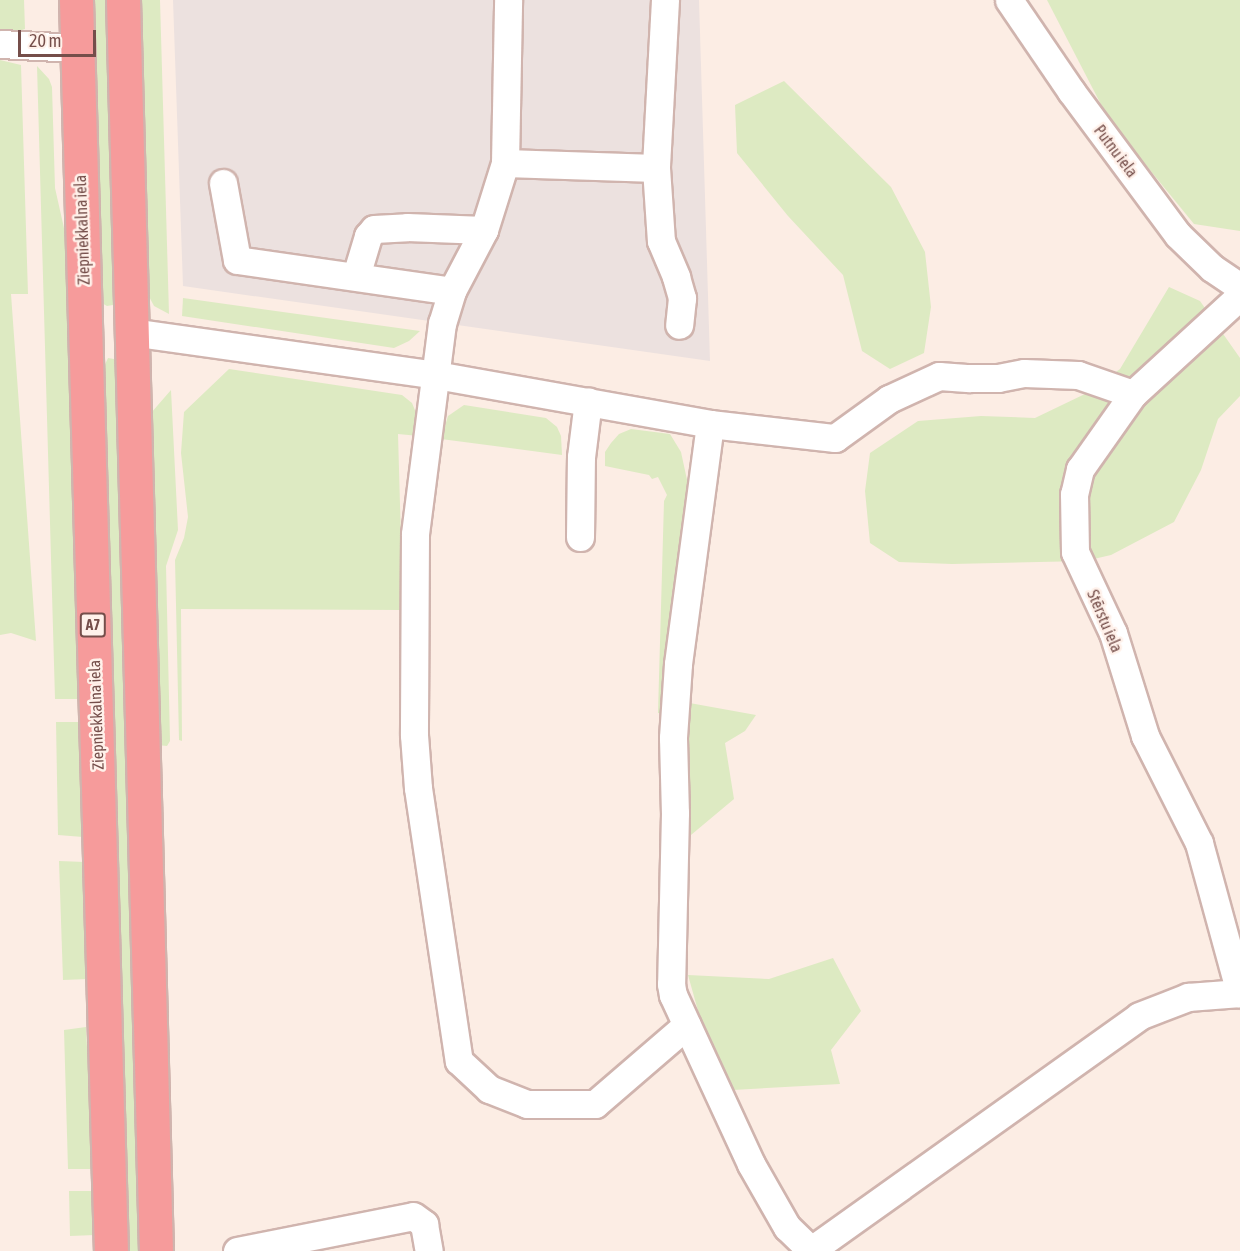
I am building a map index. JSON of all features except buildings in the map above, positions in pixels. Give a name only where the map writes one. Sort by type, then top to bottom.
[{"type":"highway","name":"Ziepniekkalna iela","points":[[76,0],[111,1251]]},
{"type":"highway","points":[[123,0],[156,1251]]},
{"type":"highway","points":[[85,306],[100,328],[111,334],[130,332]]},
{"type":"street","points":[[508,0],[505,163],[484,230],[452,291],[442,323],[415,534],[414,735],[418,788],[459,1061],[489,1089],[527,1104],[595,1104],[687,1025]]},
{"type":"street","points":[[665,0],[656,168],[661,242],[682,298],[679,325]]},
{"type":"street","name":"Putnu iela","points":[[1009,0],[1071,91],[1178,236],[1212,268],[1240,286]]},
{"type":"street","points":[[0,44],[77,48]]},
{"type":"street","points":[[505,163],[656,168]]},
{"type":"street","points":[[223,183],[237,260],[452,291]]},
{"type":"street","points":[[356,276],[368,236],[374,229],[407,227],[484,230]]},
{"type":"street","name":"Stērstu iela","points":[[1240,296],[1133,394],[1080,469],[1074,494],[1075,552],[1113,633],[1145,736],[1199,843],[1240,993]]},
{"type":"street","points":[[130,332],[436,375],[710,424],[836,438],[889,399],[939,376],[998,378],[1024,374],[1078,375],[1133,394]]},
{"type":"street","points":[[580,537],[581,457],[588,401]]},
{"type":"street","points":[[710,424],[678,663],[673,738],[675,813],[671,984],[673,996],[751,1164],[787,1227],[811,1250],[1139,1016],[1188,997],[1240,993]]},
{"type":"street","points":[[237,1251],[413,1216],[424,1224],[429,1251]]},
{"type":"shaded area","points":[[173,0],[699,0],[710,361],[183,286]]},
{"type":"green space","points":[[0,0],[24,0],[25,29],[19,31],[0,29]]},
{"type":"green space","points":[[92,0],[107,0],[115,299],[113,305],[107,306],[100,302]]},
{"type":"green space","points":[[135,0],[160,0],[169,314],[154,306],[145,289]]},
{"type":"green space","points":[[1047,0],[1240,0],[1240,231],[1194,224],[1109,120]]},
{"type":"green space","points":[[0,60],[21,65],[28,294],[11,294],[36,641],[11,633],[0,635]]},
{"type":"green space","points":[[37,66],[49,79],[52,87],[55,188],[68,246],[80,699],[55,699]]},
{"type":"green space","points":[[784,81],[891,187],[925,252],[931,307],[924,353],[890,369],[862,351],[843,275],[788,216],[737,153],[735,105]]},
{"type":"green space","points":[[1169,287],[1200,301],[1240,358],[1240,396],[1218,419],[1201,470],[1174,522],[1111,555],[1085,561],[952,564],[899,562],[870,543],[865,491],[870,453],[918,421],[981,416],[1035,418],[1087,393],[1120,369]]},
{"type":"green space","points":[[183,298],[420,331],[409,341],[394,348],[182,316]]},
{"type":"green space","points":[[108,358],[114,359],[118,364],[142,1251],[125,1251],[102,371]]},
{"type":"green space","points":[[229,369],[402,395],[412,403],[419,420],[419,436],[398,434],[403,610],[181,609],[182,741],[179,740],[175,560],[184,538],[188,517],[181,453],[184,412]]},
{"type":"green space","points":[[171,390],[178,530],[166,566],[170,741],[167,746],[157,745],[148,425],[151,413]]},
{"type":"green space","points":[[464,405],[546,418],[557,427],[561,436],[562,455],[441,439],[448,416]]},
{"type":"green space","points":[[631,429],[670,434],[681,452],[689,489],[665,714],[658,713],[664,501],[667,495],[658,477],[652,479],[649,475],[605,466],[605,452],[611,443],[619,434]]},
{"type":"green space","points":[[684,702],[756,715],[745,731],[725,743],[734,799],[685,840]]},
{"type":"green space","points":[[56,722],[81,722],[83,837],[58,835]]},
{"type":"green space","points":[[59,861],[85,862],[88,979],[63,980]]},
{"type":"green space","points":[[833,958],[861,1011],[831,1050],[840,1084],[733,1090],[702,1025],[688,975],[769,979]]},
{"type":"green space","points":[[86,1027],[93,1169],[68,1169],[64,1030]]},
{"type":"green space","points":[[69,1191],[92,1191],[95,1235],[70,1236]]}]
